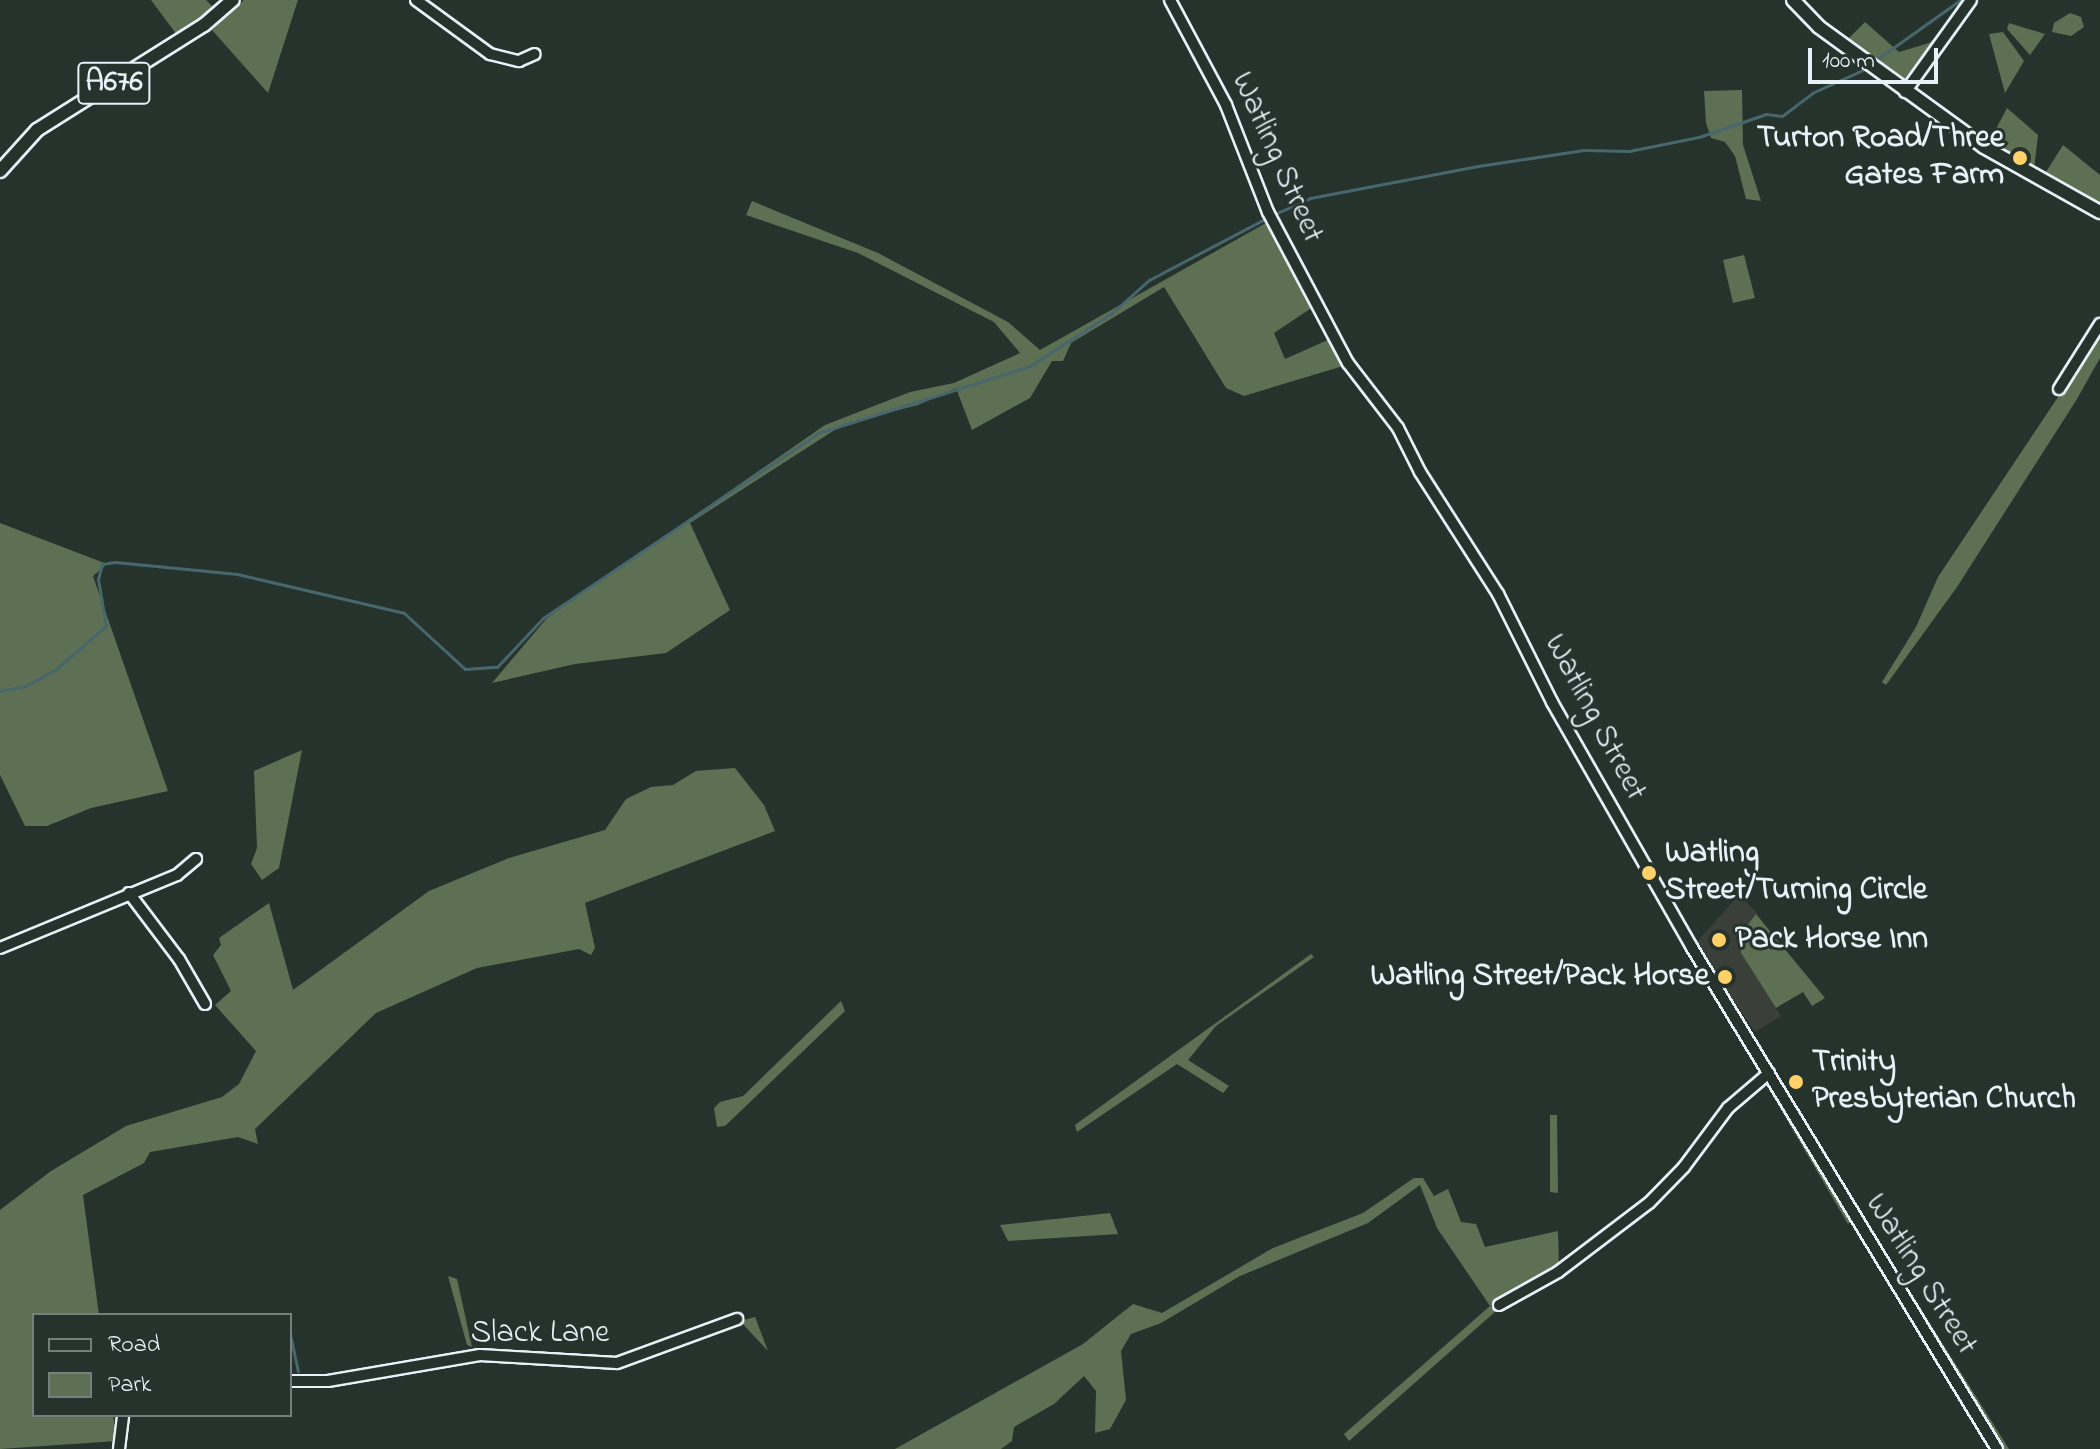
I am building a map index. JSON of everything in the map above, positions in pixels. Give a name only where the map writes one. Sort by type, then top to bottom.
[{"type":"main road","name":"A676","points":[[0,171],[37,130],[204,25],[233,0]]},
{"type":"main road","points":[[1793,0],[1819,27],[1984,147],[2100,212]]},
{"type":"street","points":[[416,0],[490,54],[519,61],[535,54]]},
{"type":"street","name":"Watling Street","points":[[1170,0],[1226,105],[1277,232],[1348,363],[1398,428],[1420,472],[1498,594],[1575,744],[1769,1073],[1997,1449]]},
{"type":"street","points":[[1905,92],[1971,0]]},
{"type":"street","points":[[2059,389],[2100,324]]},
{"type":"street","points":[[0,948],[177,875],[196,859]]},
{"type":"street","points":[[129,893],[179,959],[205,1004]]},
{"type":"street","points":[[1499,1305],[1558,1272],[1649,1203],[1684,1167],[1728,1108],[1769,1073]]},
{"type":"street","name":"Slack Lane","points":[[292,1381],[328,1381],[480,1355],[617,1363],[737,1319]]},
{"type":"street","points":[[119,1449],[123,1417]]},
{"type":"shaded area","points":[[1739,895],[1757,913],[1740,935],[1741,953],[1781,1016],[1755,1032],[1695,944]]},
{"type":"green space","points":[[151,0],[206,0],[213,7],[177,35]]},
{"type":"green space","points":[[244,0],[298,0],[268,93],[212,30]]},
{"type":"green space","points":[[1968,0],[1902,82],[1847,40],[1865,22],[1899,52],[1929,43],[1942,32],[1959,3]]},
{"type":"green space","points":[[2070,13],[2081,17],[2084,27],[2071,36],[2052,32],[2054,23]]},
{"type":"green space","points":[[2009,23],[2045,34],[2030,55],[2007,29]]},
{"type":"green space","points":[[2003,32],[2024,61],[2005,93],[1989,34]]},
{"type":"green space","points":[[1742,90],[1743,145],[1761,201],[1746,199],[1735,156],[1725,142],[1711,138],[1706,123],[1704,91]]},
{"type":"green space","points":[[2007,108],[2038,135],[2034,169],[1989,142]]},
{"type":"green space","points":[[2063,145],[2100,175],[2100,203],[2046,172]]},
{"type":"green space","points":[[752,201],[878,253],[1008,322],[1040,350],[1266,223],[1313,307],[1274,333],[1285,359],[1330,339],[1343,366],[1244,396],[1226,388],[1164,287],[1071,343],[1063,361],[1052,361],[1030,398],[972,430],[956,388],[918,405],[844,424],[690,523],[730,610],[666,653],[575,664],[492,683],[547,618],[825,425],[910,392],[954,383],[1020,353],[994,322],[858,253],[746,215]]},
{"type":"green space","points":[[1744,255],[1755,298],[1733,303],[1723,260]]},
{"type":"green space","points":[[2100,334],[2100,358],[2077,399],[1957,587],[1886,685],[1882,682],[1916,627],[1938,577]]},
{"type":"green space","points":[[0,523],[107,564],[93,576],[168,791],[91,808],[47,826],[25,826],[0,775]]},
{"type":"green space","points":[[302,750],[279,868],[262,880],[251,864],[257,848],[254,771]]},
{"type":"green space","points":[[735,768],[764,805],[775,831],[585,903],[595,948],[591,955],[579,949],[477,968],[376,1013],[255,1129],[258,1144],[238,1137],[150,1152],[144,1163],[83,1195],[99,1313],[32,1313],[32,1417],[113,1417],[117,1441],[0,1449],[0,1210],[51,1171],[126,1126],[222,1097],[239,1084],[256,1051],[215,1005],[231,991],[213,955],[221,945],[219,938],[269,903],[293,990],[429,891],[509,858],[605,830],[626,799],[651,787],[673,785],[696,771]]},
{"type":"green space","points":[[1756,914],[1825,998],[1812,1006],[1803,992],[1776,1008],[1741,953],[1740,935]]},
{"type":"green space","points":[[1311,954],[1314,957],[1216,1026],[1188,1060],[1229,1086],[1223,1093],[1177,1064],[1077,1132],[1075,1125]]},
{"type":"green space","points":[[841,1001],[845,1011],[725,1126],[717,1127],[714,1108],[720,1102],[743,1096]]},
{"type":"green space","points":[[1766,1077],[1850,1222],[1848,1224],[1763,1079]]},
{"type":"green space","points":[[1550,1115],[1557,1115],[1558,1193],[1550,1192]]},
{"type":"green space","points":[[1414,1178],[1423,1178],[1434,1196],[1448,1189],[1461,1222],[1476,1224],[1485,1247],[1558,1231],[1559,1266],[1491,1306],[1496,1311],[1349,1441],[1344,1434],[1490,1306],[1437,1228],[1420,1185],[1368,1223],[1240,1276],[1161,1323],[1131,1334],[1121,1351],[1126,1400],[1110,1429],[1095,1433],[1096,1391],[1084,1376],[1054,1404],[1014,1427],[1012,1441],[1001,1449],[895,1449],[1083,1344],[1133,1304],[1162,1313],[1273,1248],[1363,1213]]},
{"type":"green space","points":[[1110,1213],[1118,1234],[1008,1241],[1000,1225]]},
{"type":"green space","points":[[1883,1248],[2009,1449],[2003,1449],[1881,1252]]},
{"type":"green space","points":[[448,1276],[457,1279],[472,1347],[467,1345]]},
{"type":"green space","points":[[755,1317],[768,1351],[740,1321]]},
{"type":"waterway","points":[[1876,60],[1960,0]]},
{"type":"waterway","points":[[1277,213],[1310,198],[1478,166],[1584,150],[1629,151],[1699,137],[1766,114],[1782,116],[1812,93],[1863,70]]},
{"type":"waterway","points":[[0,691],[25,686],[55,670],[106,626],[98,579],[102,564],[115,562],[237,574],[404,613],[465,669],[497,667],[543,618],[818,433],[1030,366],[1112,313],[1149,280],[1263,220]]},
{"type":"waterway","points":[[292,1343],[298,1371]]},
{"type":"place","name":"Turton Road/Three Gates Farm","points":[[2020,158]]},
{"type":"place","name":"Watling Street/Turning Circle","points":[[1649,873]]},
{"type":"place","name":"Pack Horse Inn","points":[[1719,940]]},
{"type":"place","name":"Watling Street/Pack Horse","points":[[1725,977]]},
{"type":"place","name":"Trinity Presbyterian Church","points":[[1796,1082]]}]
